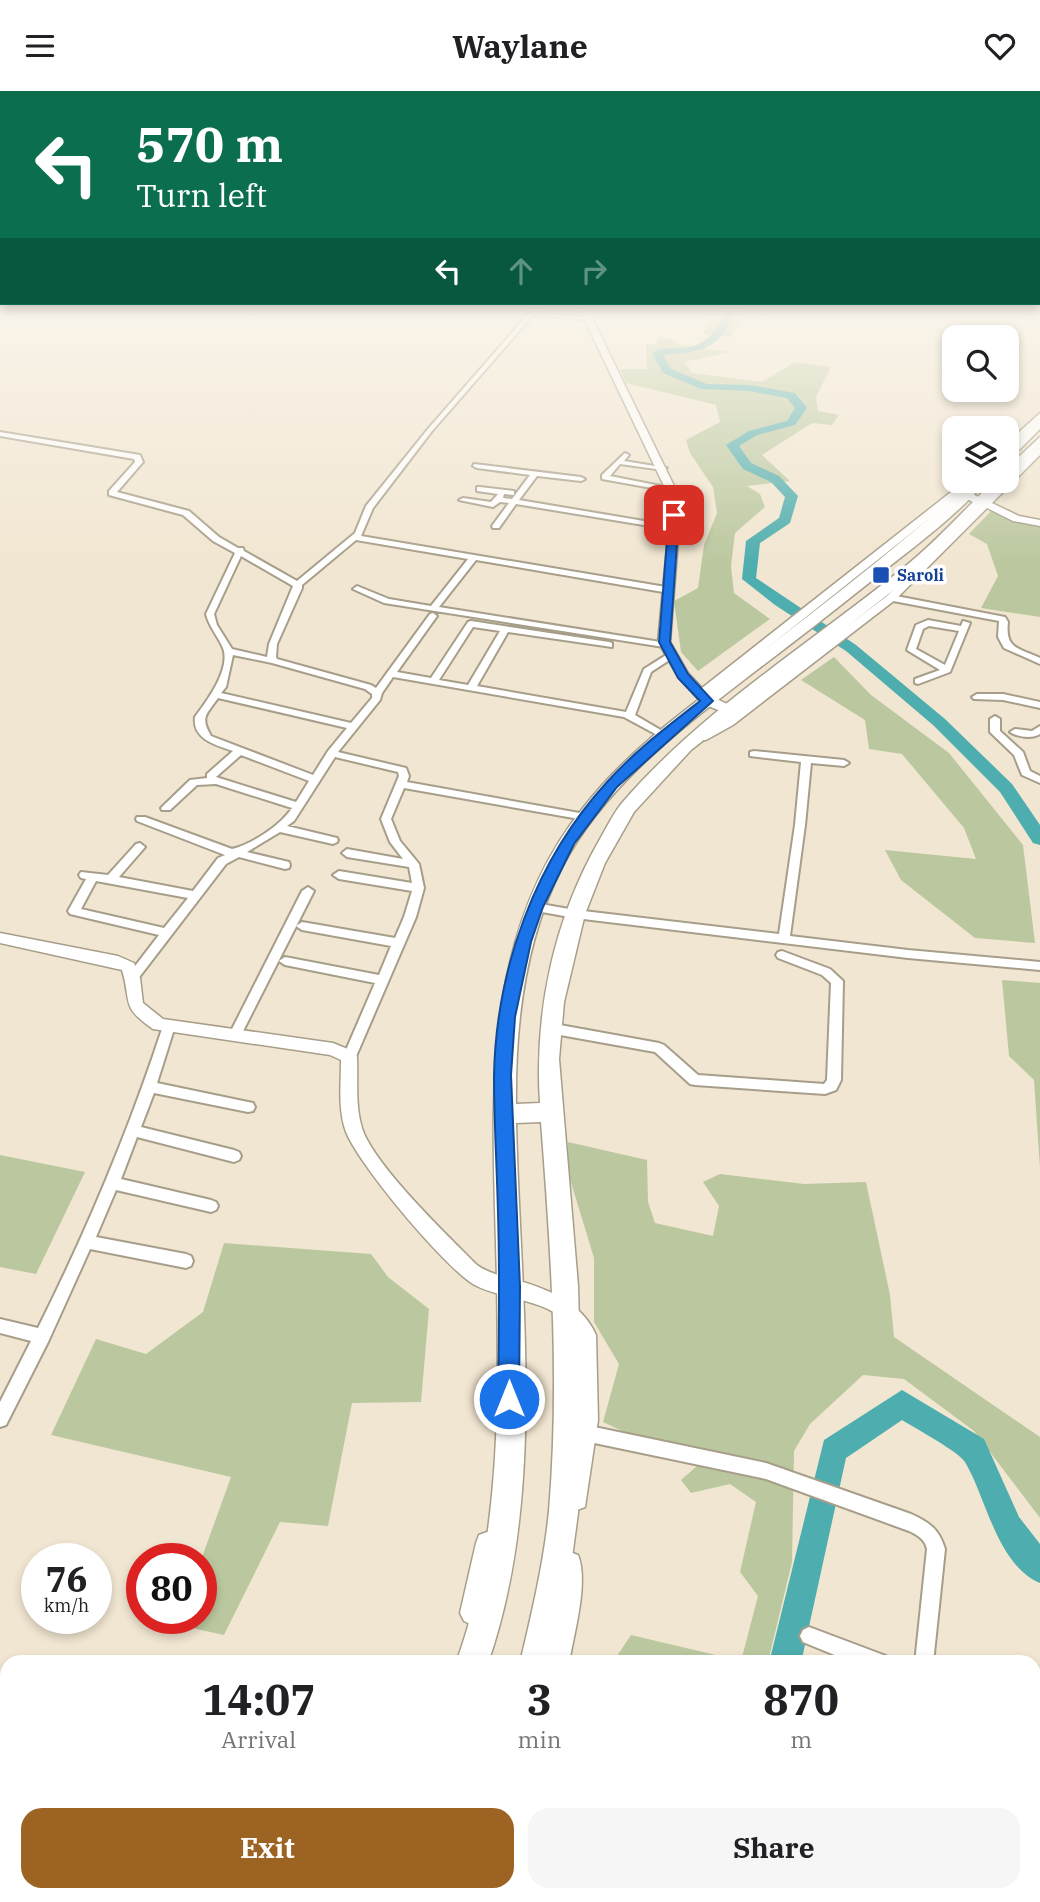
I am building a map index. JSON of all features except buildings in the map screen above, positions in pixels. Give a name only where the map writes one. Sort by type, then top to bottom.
[{"type":"highway","points":[[1019,443],[1040,423]]},
{"type":"highway","points":[[1019,463],[1040,441]]},
{"type":"highway","points":[[475,1655],[491,1606],[508,1483],[503,1075],[507,1017],[523,942],[535,907],[568,843],[612,784],[674,741],[735,712],[796,645],[817,610],[960,493]]},
{"type":"highway","points":[[538,1655],[549,1616],[578,1431],[552,1112],[549,1028],[575,914],[596,863],[616,825],[704,698],[796,645],[845,625],[991,493]]},
{"type":"highway","points":[[504,1114],[552,1112]]},
{"type":"street","points":[[274,661],[271,657],[273,644],[296,583],[355,537],[372,504],[460,395]]},
{"type":"street","points":[[626,395],[671,490],[674,528],[664,642],[683,675],[704,698],[735,712]]},
{"type":"street","points":[[1019,436],[1040,416]]},
{"type":"street","points":[[0,434],[137,457],[139,462],[112,493],[186,513],[203,530],[296,583]]},
{"type":"street","points":[[845,625],[891,598],[984,502],[1040,450]]},
{"type":"street","points":[[625,455],[605,477],[671,490]]},
{"type":"street","points":[[618,462],[663,468]]},
{"type":"street","points":[[477,466],[581,479]]},
{"type":"street","points":[[496,526],[534,474]]},
{"type":"street","points":[[480,489],[674,528]]},
{"type":"street","points":[[463,500],[493,505],[503,492]]},
{"type":"street","points":[[971,493],[1016,519],[1040,523]]},
{"type":"street","points":[[498,499],[517,498]]},
{"type":"street","points":[[355,537],[669,590]]},
{"type":"street","points":[[240,551],[210,614],[213,625],[228,650],[229,658],[217,695],[200,717],[199,723],[207,738],[315,780]]},
{"type":"street","points":[[133,977],[195,895],[233,852],[279,828],[298,806],[332,753],[377,698],[377,693],[473,558]]},
{"type":"street","points":[[357,589],[387,601],[433,613],[669,650]]},
{"type":"street","points":[[891,598],[996,617],[1004,622],[1002,637],[1007,646],[1040,661]]},
{"type":"street","points":[[918,681],[947,670],[973,613]]},
{"type":"street","points":[[947,670],[911,650],[919,627],[928,623],[964,629]]},
{"type":"street","points":[[434,681],[471,624],[669,650]]},
{"type":"street","points":[[471,688],[506,629]]},
{"type":"street","points":[[228,650],[368,687],[377,693]]},
{"type":"street","points":[[627,715],[632,713],[647,671],[669,650]]},
{"type":"street","points":[[391,674],[627,715],[674,741]]},
{"type":"street","points":[[217,695],[354,727]]},
{"type":"street","points":[[976,697],[1003,697],[1040,705]]},
{"type":"street","points":[[995,719],[995,732],[1019,754],[1026,773],[1040,780]]},
{"type":"street","points":[[1015,732],[1034,734],[1040,729]]},
{"type":"street","points":[[214,781],[211,776],[240,750]]},
{"type":"street","points":[[332,753],[397,767],[404,776],[386,819],[395,842],[414,864],[418,888],[410,916],[349,1057],[347,1099],[354,1134],[369,1157],[455,1256],[481,1279],[504,1285],[567,1310]]},
{"type":"street","points":[[754,754],[844,763]]},
{"type":"street","points":[[784,938],[806,759]]},
{"type":"street","points":[[166,808],[194,782],[214,781],[298,806]]},
{"type":"street","points":[[401,784],[585,817]]},
{"type":"street","points":[[141,819],[233,852],[285,865]]},
{"type":"street","points":[[279,828],[333,840]]},
{"type":"street","points":[[110,880],[140,847]]},
{"type":"street","points":[[347,853],[414,864]]},
{"type":"street","points":[[339,875],[418,888]]},
{"type":"street","points":[[166,933],[74,911],[89,876],[195,895]]},
{"type":"street","points":[[235,1035],[308,891]]},
{"type":"street","points":[[535,907],[575,914],[1040,966]]},
{"type":"street","points":[[302,926],[398,943]]},
{"type":"street","points":[[0,938],[118,962],[129,967],[133,977],[132,1000],[141,1013],[159,1025],[332,1049],[349,1057]]},
{"type":"street","points":[[549,1028],[659,1048],[695,1080],[825,1089],[831,1086],[834,1080],[837,981],[826,972],[782,955]]},
{"type":"street","points":[[285,961],[381,979]]},
{"type":"street","points":[[3,1408],[43,1336],[135,1131],[169,1026]]},
{"type":"street","points":[[151,1087],[248,1107]]},
{"type":"street","points":[[135,1131],[234,1156]]},
{"type":"street","points":[[112,1183],[211,1206]]},
{"type":"street","points":[[86,1242],[186,1261]]},
{"type":"street","points":[[459,1655],[472,1614],[490,1530],[498,1465],[504,1285]]},
{"type":"street","points":[[0,1326],[43,1336]]},
{"type":"street","points":[[558,1655],[568,1599],[578,1431],[765,1471],[911,1523],[929,1532],[936,1549],[925,1655]]},
{"type":"street","points":[[809,1636],[858,1655]]},
{"type":"green space","points":[[673,395],[817,395],[818,411],[839,415],[832,425],[812,423],[762,455],[790,481],[747,486],[760,494],[765,507],[735,533],[731,566],[734,593],[770,619],[698,671],[681,652],[674,601],[698,588],[704,545],[717,513],[713,487],[690,453],[686,440],[720,422],[716,405]]},
{"type":"green space","points":[[991,511],[1017,522],[1040,526],[1040,617],[981,608],[998,576],[987,544],[969,534]]},
{"type":"green space","points":[[834,657],[871,695],[949,753],[1023,845],[1035,943],[975,938],[901,880],[885,850],[976,859],[964,828],[902,754],[869,749],[865,720],[801,680]]},
{"type":"green space","points":[[1002,980],[1040,983],[1040,1168],[1034,1080],[1009,1056]]},
{"type":"green space","points":[[568,1142],[647,1160],[648,1202],[655,1223],[713,1236],[719,1206],[703,1182],[720,1174],[804,1184],[866,1182],[890,1295],[894,1337],[1040,1437],[1040,1518],[974,1431],[904,1379],[863,1375],[810,1424],[794,1451],[792,1562],[770,1655],[743,1655],[758,1596],[740,1572],[756,1502],[730,1484],[691,1493],[681,1480],[697,1466],[603,1422],[619,1364],[594,1322],[594,1258],[566,1166]]},
{"type":"green space","points":[[0,1155],[85,1172],[36,1274],[0,1267]]},
{"type":"green space","points":[[224,1243],[371,1254],[388,1277],[429,1309],[421,1402],[352,1403],[328,1526],[280,1522],[224,1635],[217,1633],[217,1543],[207,1543],[231,1477],[51,1435],[96,1339],[146,1354],[203,1312]]},
{"type":"green space","points":[[631,1635],[716,1655],[618,1655]]},
{"type":"waterway","points":[[788,395],[801,408],[791,423],[753,433],[732,445],[747,466],[775,479],[792,496],[785,520],[753,541],[749,579],[851,648],[939,722],[1006,788],[1040,839]]},
{"type":"waterway","points":[[787,1655],[834,1450],[902,1404],[974,1449],[1008,1528],[1040,1568]]},
{"type":"place","name":"Saroli","points":[[881,575]]},
{"type":"route","points":[[509,1399],[510,1287],[503,1075],[507,1017],[523,942],[535,907],[568,843],[612,784],[664,735],[707,701],[683,675],[664,642],[674,515]]}]
